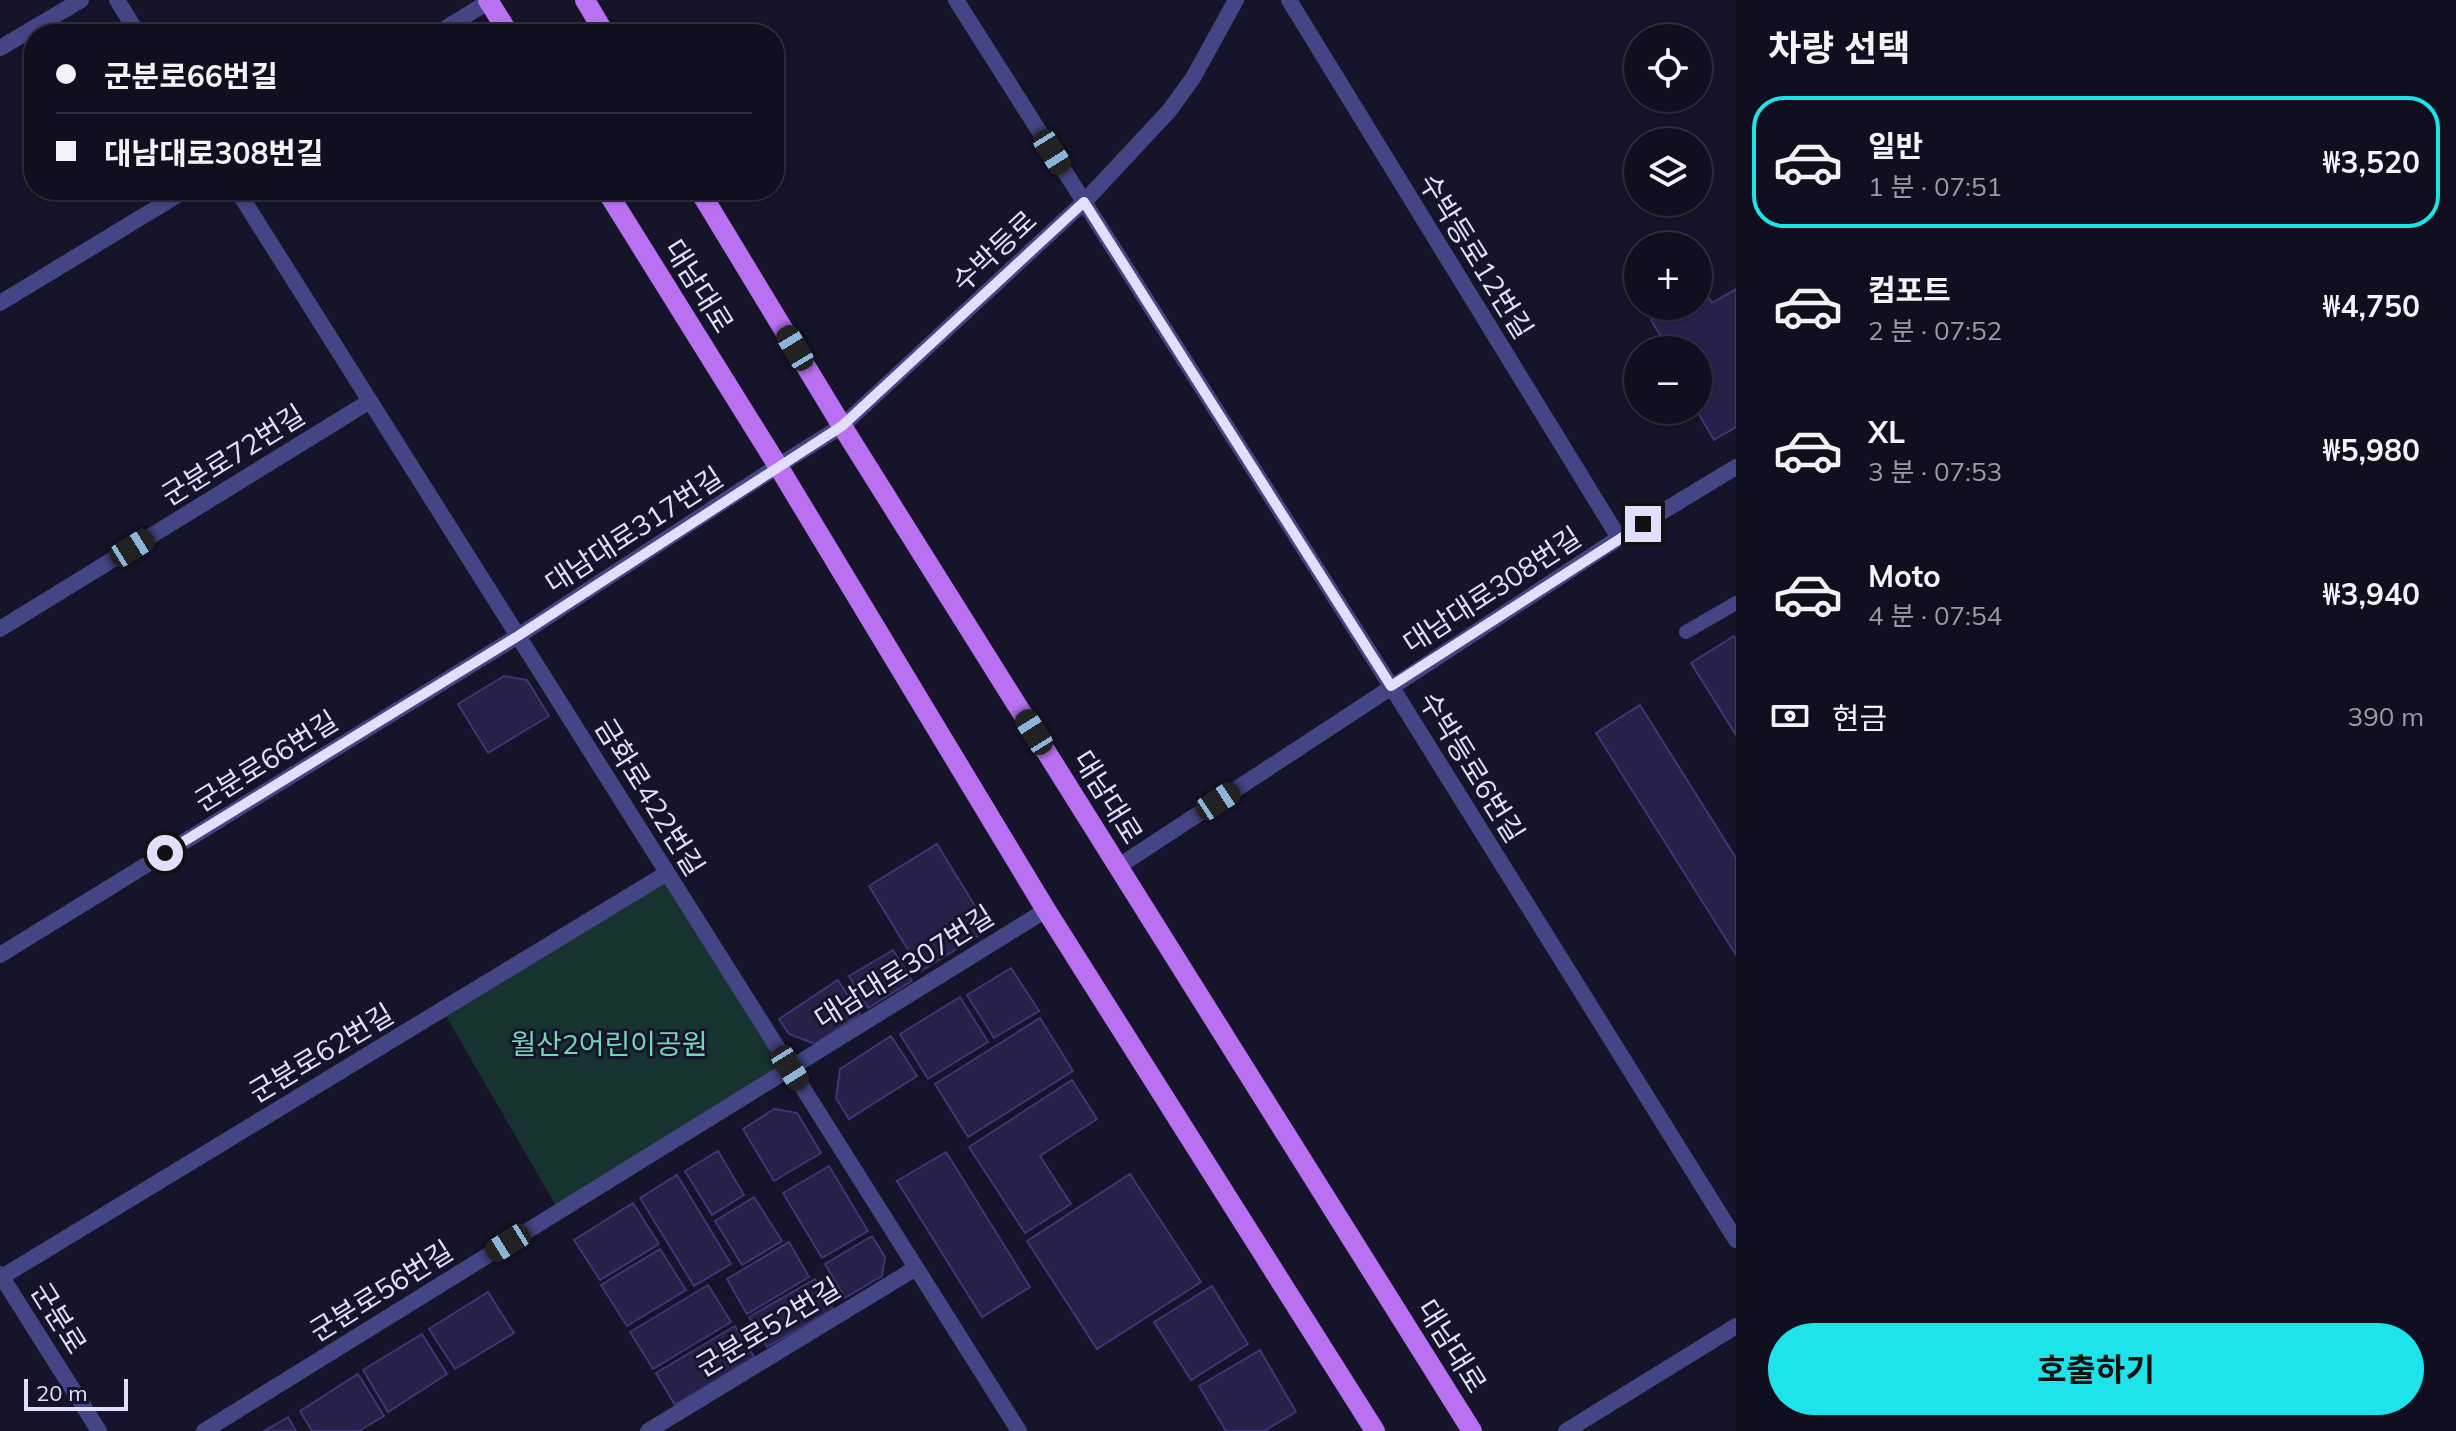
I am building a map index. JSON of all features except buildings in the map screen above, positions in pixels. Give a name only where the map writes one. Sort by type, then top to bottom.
[{"type":"main road","points":[[585,0],[599,24]]},
{"type":"main road","points":[[488,1],[503,24]]},
{"type":"main road","name":"대남대로","points":[[612,200],[778,466],[1046,910],[1375,1431]]},
{"type":"main road","name":"대남대로","points":[[705,200],[842,426],[1472,1431]]},
{"type":"street","points":[[40,24],[81,0]]},
{"type":"street","points":[[117,0],[132,24]]},
{"type":"street","name":"수박등로6번길","points":[[956,0],[1391,686],[1736,1240]]},
{"type":"street","name":"수박등로","points":[[778,466],[842,426],[1084,202],[1169,111],[1193,78],[1236,0]]},
{"type":"street","name":"수박등로12번길","points":[[1289,0],[1619,538]]},
{"type":"street","points":[[452,24],[488,1]]},
{"type":"street","points":[[0,48],[24,34]]},
{"type":"street","points":[[0,303],[170,200]]},
{"type":"street","name":"금화로422번길","points":[[243,200],[1019,1431]]},
{"type":"street","name":"군분로72번길","points":[[0,629],[370,401]]},
{"type":"street","name":"대남대로317번길","points":[[518,636],[778,466]]},
{"type":"street","name":"대남대로308번길","points":[[1119,866],[1619,538],[1736,467]]},
{"type":"street","name":"군분로66번길","points":[[0,955],[518,636]]},
{"type":"street","name":"군분로62번길","points":[[1,1276],[667,873]]},
{"type":"street","name":"대남대로307번길","points":[[790,1068],[1046,910]]},
{"type":"street","name":"군분로56번길","points":[[204,1431],[790,1068]]},
{"type":"street","name":"군분로52번길","points":[[648,1431],[916,1268]]},
{"type":"street","name":"군분로","points":[[1,1276],[99,1431]]},
{"type":"street","points":[[1566,1431],[1736,1326]]},
{"type":"lane","points":[[1686,632],[1736,603]]},
{"type":"green space","name":"월산2어린이공원","points":[[667,873],[790,1068],[559,1211],[442,1009]]},
{"type":"route","points":[[165,853],[518,636],[842,426],[1084,202],[1391,686],[1643,524]]}]
